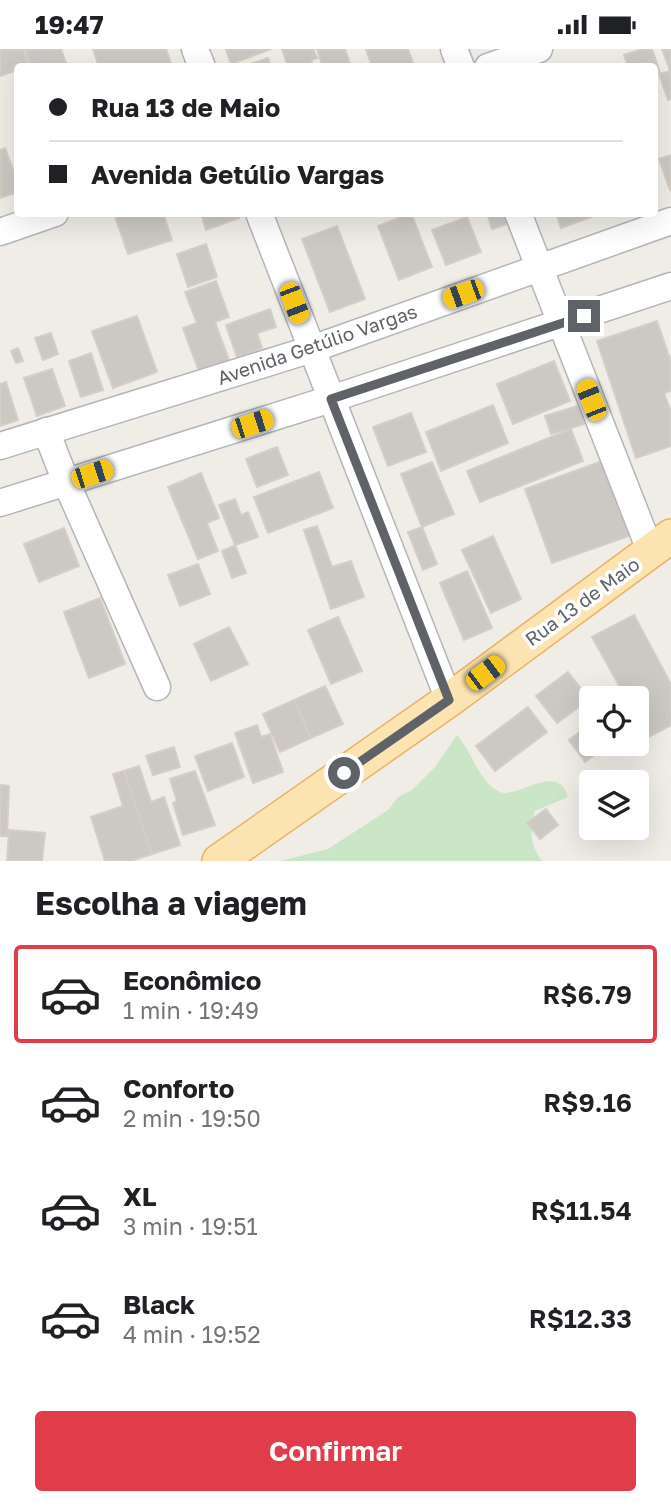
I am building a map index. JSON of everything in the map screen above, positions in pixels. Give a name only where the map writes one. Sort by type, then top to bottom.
[{"type":"main road","name":"Rua 13 de Maio","points":[[219,861],[449,700],[661,543]]},
{"type":"street","points":[[499,63],[539,49]]},
{"type":"street","points":[[0,232],[43,217]]},
{"type":"street","points":[[261,217],[449,700]]},
{"type":"street","points":[[520,217],[562,324],[661,543]]},
{"type":"street","name":"Avenida Getúlio Vargas","points":[[0,446],[312,349],[671,222]]},
{"type":"street","points":[[0,503],[331,399],[671,286]]},
{"type":"street","points":[[46,431],[157,687]]},
{"type":"green space","points":[[457,735],[487,782],[500,792],[517,791],[547,781],[556,782],[563,787],[568,797],[535,811],[532,837],[542,861],[280,861],[328,849],[388,810],[398,797],[412,790],[435,767]]},
{"type":"building","points":[[0,49],[23,49],[28,63],[14,63],[14,71],[0,76]]},
{"type":"building","points":[[25,49],[61,49],[66,63],[30,63]]},
{"type":"building","points":[[93,49],[166,49],[171,63],[98,63]]},
{"type":"building","points":[[271,49],[231,63],[226,50]]},
{"type":"building","points":[[282,49],[313,49],[317,58],[311,60],[312,63],[287,63]]},
{"type":"building","points":[[317,49],[345,49],[350,63],[322,63]]},
{"type":"building","points":[[366,49],[408,49],[413,63],[371,63]]},
{"type":"building","points":[[652,49],[657,63],[627,63],[624,55]]},
{"type":"building","points":[[662,49],[671,49],[671,99],[668,100],[659,74],[670,71]]},
{"type":"building","points":[[268,58],[270,63],[254,63]]},
{"type":"building","points":[[5,148],[14,172],[14,193],[0,198],[0,150]]},
{"type":"building","points":[[671,155],[671,189],[670,190],[659,159]]},
{"type":"building","points":[[115,217],[164,217],[172,240],[128,254]]},
{"type":"building","points":[[202,217],[239,217],[239,218],[206,230]]},
{"type":"building","points":[[401,217],[413,217],[432,267],[399,280],[378,226]]},
{"type":"building","points":[[467,217],[481,252],[446,265],[432,230]]},
{"type":"building","points":[[488,217],[508,217],[510,223],[492,229]]},
{"type":"building","points":[[557,217],[591,217],[561,228]]},
{"type":"building","points":[[337,226],[365,299],[330,312],[302,239]]},
{"type":"building","points":[[206,244],[217,277],[188,287],[177,254]]},
{"type":"building","points":[[216,281],[229,317],[215,322],[230,363],[200,374],[183,328],[197,323],[185,292]]},
{"type":"building","points":[[270,309],[276,327],[257,333],[262,348],[237,357],[226,325]]},
{"type":"building","points":[[137,316],[157,372],[113,388],[92,331]]},
{"type":"building","points":[[657,321],[671,362],[671,391],[664,393],[671,412],[671,446],[636,458],[597,341]]},
{"type":"building","points":[[51,333],[58,354],[43,360],[35,338]]},
{"type":"building","points":[[18,348],[23,361],[16,363],[11,351]]},
{"type":"building","points":[[91,353],[103,390],[81,397],[69,361]]},
{"type":"building","points":[[554,361],[570,401],[513,424],[497,384]]},
{"type":"building","points":[[52,369],[65,406],[37,416],[24,378]]},
{"type":"building","points":[[6,382],[18,420],[0,426],[0,384]]},
{"type":"building","points":[[493,405],[508,443],[441,471],[426,432]]},
{"type":"building","points":[[578,406],[584,424],[551,434],[545,416]]},
{"type":"building","points":[[411,413],[426,452],[388,466],[373,427]]},
{"type":"building","points":[[571,429],[583,461],[480,502],[467,471]]},
{"type":"building","points":[[277,447],[288,475],[257,487],[246,459]]},
{"type":"building","points":[[602,461],[629,536],[552,563],[525,489]]},
{"type":"building","points":[[432,462],[454,514],[422,527],[401,474]]},
{"type":"building","points":[[319,472],[333,508],[268,533],[254,497]]},
{"type":"building","points":[[201,473],[219,518],[207,523],[218,551],[198,559],[168,487]]},
{"type":"building","points":[[235,499],[241,515],[248,512],[258,537],[235,545],[219,505]]},
{"type":"building","points":[[317,526],[332,567],[351,561],[364,597],[331,609],[304,530]]},
{"type":"building","points":[[422,527],[437,564],[423,570],[408,532]]},
{"type":"building","points":[[64,528],[79,566],[39,582],[24,544]]},
{"type":"building","points":[[493,536],[521,599],[491,613],[462,550]]},
{"type":"building","points":[[235,545],[246,573],[232,578],[222,551]]},
{"type":"building","points":[[198,564],[210,594],[180,606],[168,575]]},
{"type":"building","points":[[467,571],[492,628],[464,640],[440,583]]},
{"type":"building","points":[[100,598],[125,664],[89,678],[64,612]]},
{"type":"building","points":[[634,615],[671,684],[671,725],[649,737],[649,686],[619,686],[592,637]]},
{"type":"building","points":[[338,617],[362,671],[331,684],[308,630]]},
{"type":"building","points":[[229,627],[248,664],[211,681],[194,644]]},
{"type":"building","points":[[568,672],[579,686],[579,706],[557,723],[536,696]]},
{"type":"building","points":[[325,686],[343,724],[311,738],[294,700]]},
{"type":"building","points":[[294,700],[311,738],[280,752],[263,714]]},
{"type":"building","points":[[528,707],[547,732],[495,771],[476,746]]},
{"type":"building","points":[[257,725],[261,737],[270,734],[283,772],[253,783],[235,733]]},
{"type":"building","points":[[579,732],[579,754],[569,740]]},
{"type":"building","points":[[232,743],[244,777],[208,791],[195,756]]},
{"type":"building","points":[[174,747],[180,767],[153,775],[146,756]]},
{"type":"building","points":[[581,756],[593,756],[585,762]]},
{"type":"building","points":[[139,766],[151,802],[164,797],[180,845],[152,854],[124,771]]},
{"type":"building","points":[[124,771],[152,854],[131,861],[105,861],[91,817],[123,806],[113,774]]},
{"type":"building","points":[[195,771],[215,825],[183,835],[173,803],[177,801],[170,779]]},
{"type":"building","points":[[0,785],[9,786],[7,836],[0,836]]},
{"type":"building","points":[[546,809],[558,825],[540,839],[527,823]]},
{"type":"building","points":[[9,830],[45,833],[42,861],[7,861]]},
{"type":"route","points":[[344,773],[449,700],[331,399],[584,316]]}]
